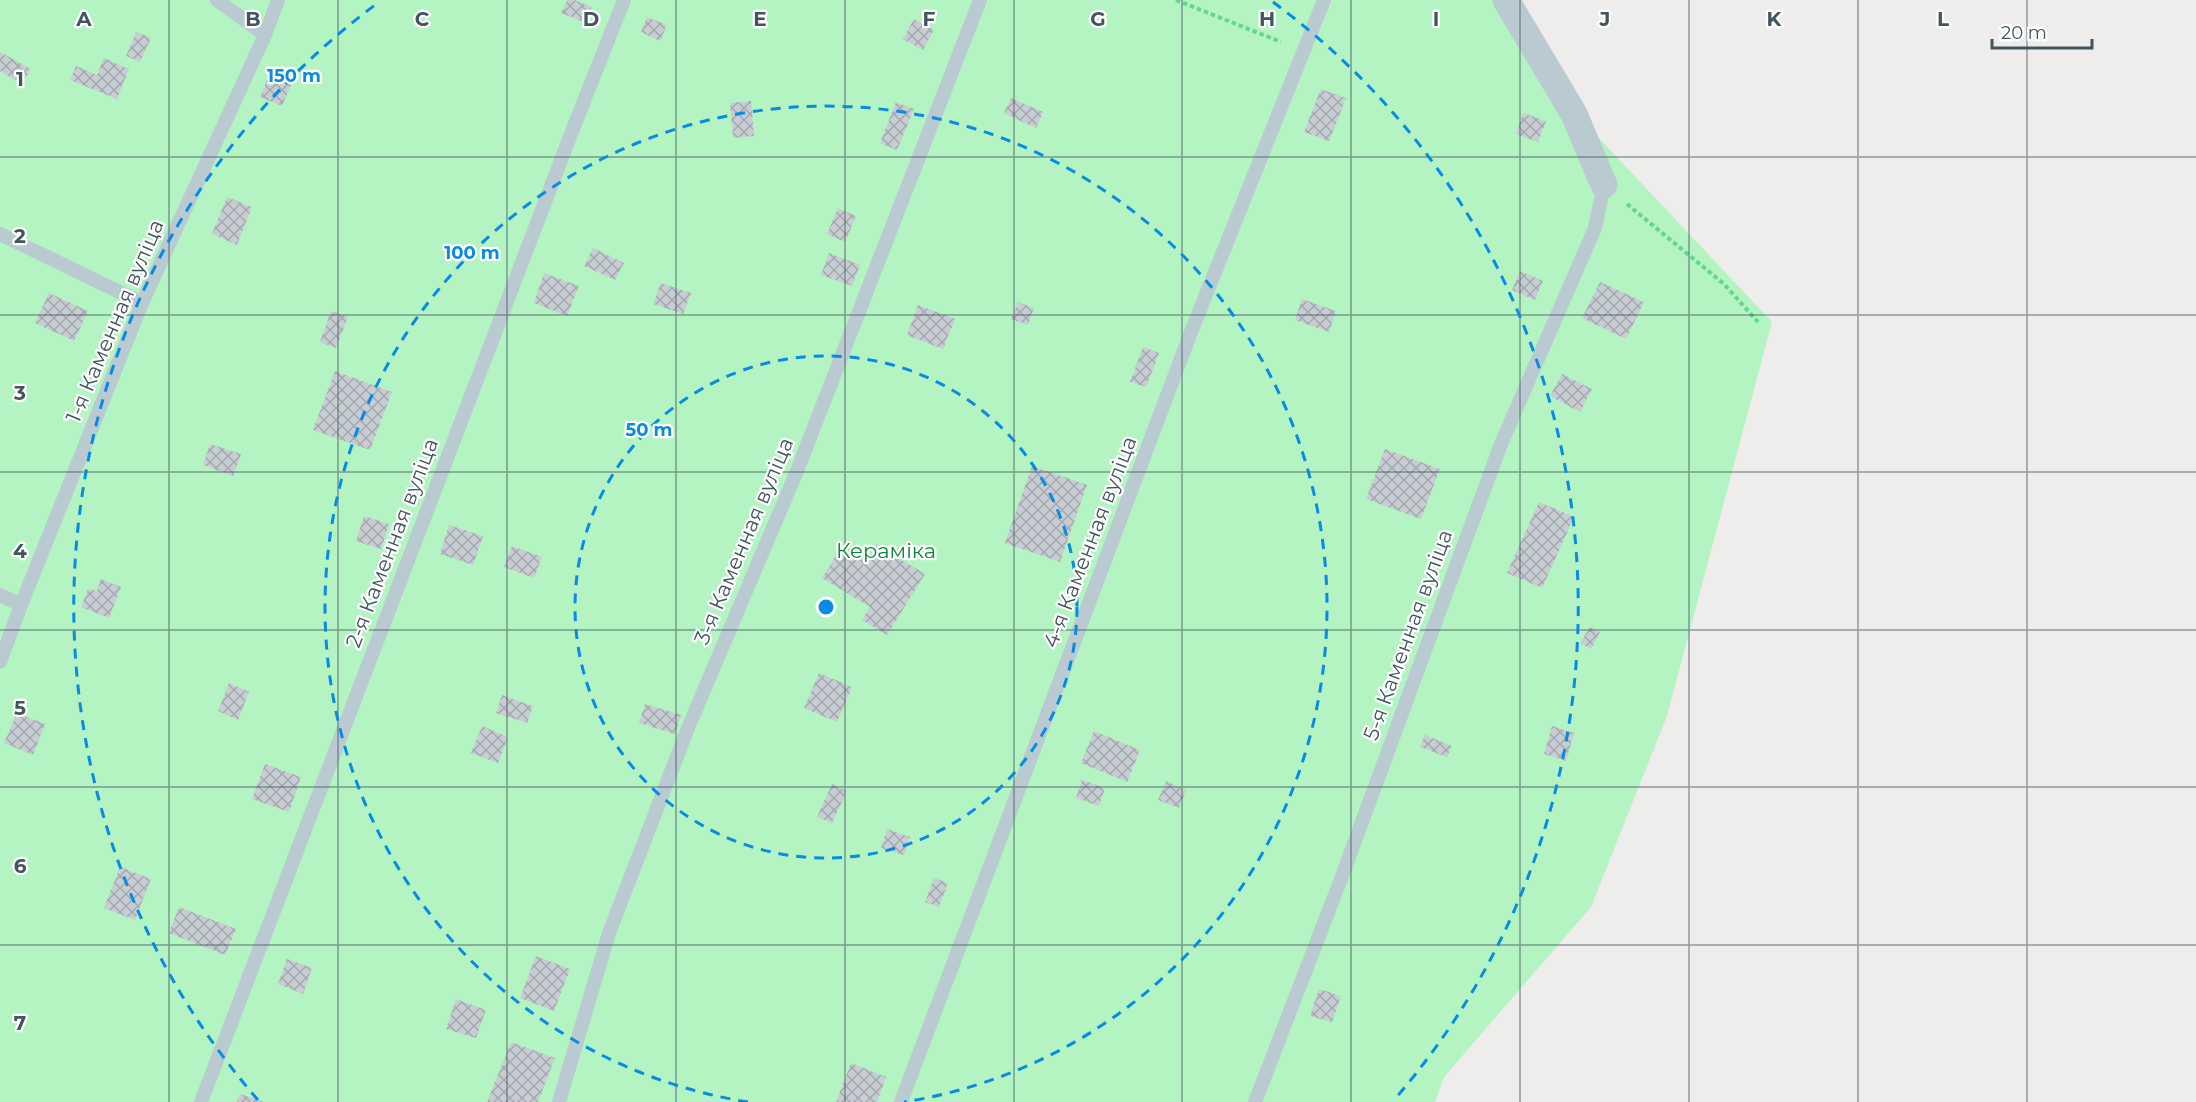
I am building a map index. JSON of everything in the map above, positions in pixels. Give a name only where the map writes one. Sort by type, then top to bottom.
[{"type":"street","points":[[1506,0],[1574,114],[1604,185]]},
{"type":"lane","points":[[217,0],[265,35]]},
{"type":"lane","name":"1-я Каменная вуліца","points":[[0,662],[142,303],[265,35],[278,0]]},
{"type":"lane","name":"2-я Каменная вуліца","points":[[201,1102],[624,0]]},
{"type":"lane","name":"3-я Каменная вуліца","points":[[558,1102],[609,933],[688,728],[797,471],[980,0]]},
{"type":"lane","name":"4-я Каменная вуліца","points":[[901,1102],[1191,332],[1324,0]]},
{"type":"lane","name":"5-я Каменная вуліца","points":[[1255,1102],[1345,868],[1501,444],[1595,228],[1604,185]]},
{"type":"lane","points":[[0,234],[142,303]]},
{"type":"lane","points":[[0,596],[21,605]]},
{"type":"path","points":[[1176,0],[1304,51]]},
{"type":"path","points":[[1604,185],[1724,284],[1758,322]]},
{"type":"green space","name":"Кераміка","points":[[0,0],[1515,0],[1596,135],[1772,322],[1667,716],[1591,907],[1444,1077],[1435,1102],[0,1102]]},
{"type":"building","points":[[567,0],[574,0],[592,7],[586,23],[561,13]]},
{"type":"building","points":[[647,17],[667,25],[660,41],[641,32]]},
{"type":"building","points":[[914,19],[934,30],[923,50],[903,39]]},
{"type":"building","points":[[136,32],[151,38],[140,62],[126,56]]},
{"type":"building","points":[[0,52],[31,69],[22,84],[0,71]]},
{"type":"building","points":[[104,58],[129,69],[117,99],[70,80],[76,66],[97,75]]},
{"type":"building","points":[[272,67],[295,76],[282,106],[260,97]]},
{"type":"building","points":[[1321,89],[1346,98],[1329,141],[1304,132]]},
{"type":"building","points":[[1011,98],[1043,112],[1036,128],[1004,113]]},
{"type":"building","points":[[751,101],[754,136],[733,138],[730,103]]},
{"type":"building","points":[[896,102],[914,109],[897,150],[880,143]]},
{"type":"building","points":[[1523,113],[1546,121],[1538,142],[1516,134]]},
{"type":"building","points":[[227,197],[252,207],[237,245],[212,234]]},
{"type":"building","points":[[838,208],[856,216],[845,242],[827,234]]},
{"type":"building","points":[[593,248],[624,263],[615,280],[584,266]]},
{"type":"building","points":[[829,253],[860,265],[852,286],[821,275]]},
{"type":"building","points":[[1520,271],[1543,281],[1535,300],[1512,290]]},
{"type":"building","points":[[544,273],[579,286],[567,316],[534,303]]},
{"type":"building","points":[[1600,282],[1644,302],[1626,339],[1582,318]]},
{"type":"building","points":[[661,283],[691,293],[683,314],[653,304]]},
{"type":"building","points":[[49,293],[88,311],[74,341],[35,323]]},
{"type":"building","points":[[1302,299],[1336,311],[1329,332],[1295,320]]},
{"type":"building","points":[[1018,302],[1034,308],[1028,325],[1011,319]]},
{"type":"building","points":[[918,305],[955,319],[943,349],[907,335]]},
{"type":"building","points":[[331,311],[348,317],[336,348],[320,342]]},
{"type":"building","points":[[1143,347],[1159,353],[1146,387],[1130,382]]},
{"type":"building","points":[[335,371],[392,392],[370,450],[313,430]]},
{"type":"building","points":[[1562,374],[1592,389],[1580,412],[1550,396]]},
{"type":"building","points":[[210,444],[241,454],[233,476],[203,465]]},
{"type":"building","points":[[1385,449],[1440,469],[1421,519],[1366,499]]},
{"type":"building","points":[[1032,466],[1087,485],[1060,562],[1005,543]]},
{"type":"building","points":[[1539,502],[1574,517],[1542,588],[1507,573]]},
{"type":"building","points":[[364,516],[389,524],[381,549],[356,541]]},
{"type":"building","points":[[449,525],[483,536],[473,565],[440,554]]},
{"type":"building","points":[[876,544],[925,574],[887,635],[862,620],[870,607],[822,578],[837,554],[843,557],[849,547],[868,559]]},
{"type":"building","points":[[512,546],[542,557],[534,578],[504,567]]},
{"type":"building","points":[[101,579],[121,587],[109,618],[81,607],[88,589],[97,591]]},
{"type":"building","points":[[1590,627],[1600,632],[1591,649],[1580,643]]},
{"type":"building","points":[[819,673],[852,687],[837,722],[804,708]]},
{"type":"building","points":[[229,683],[249,692],[238,720],[218,711]]},
{"type":"building","points":[[502,695],[533,706],[527,723],[496,713]]},
{"type":"building","points":[[645,704],[681,715],[675,734],[639,723]]},
{"type":"building","points":[[17,713],[45,724],[33,755],[4,743]]},
{"type":"building","points":[[482,726],[508,737],[498,763],[471,753]]},
{"type":"building","points":[[1552,726],[1574,733],[1566,761],[1544,754]]},
{"type":"building","points":[[1094,731],[1140,750],[1127,782],[1081,763]]},
{"type":"building","points":[[1425,735],[1452,746],[1447,757],[1420,747]]},
{"type":"building","points":[[265,764],[301,777],[289,812],[252,799]]},
{"type":"building","points":[[1082,780],[1105,788],[1099,806],[1076,798]]},
{"type":"building","points":[[1166,781],[1186,790],[1179,808],[1158,800]]},
{"type":"building","points":[[832,784],[847,791],[832,823],[817,817]]},
{"type":"building","points":[[887,829],[910,837],[904,855],[881,848]]},
{"type":"building","points":[[120,867],[151,879],[135,920],[104,908]]},
{"type":"building","points":[[934,878],[948,883],[939,907],[925,902]]},
{"type":"building","points":[[179,907],[236,929],[225,955],[169,933]]},
{"type":"building","points":[[536,956],[570,969],[554,1011],[520,998]]},
{"type":"building","points":[[287,959],[312,968],[303,994],[278,984]]},
{"type":"building","points":[[1319,989],[1341,996],[1332,1022],[1310,1016]]},
{"type":"building","points":[[456,999],[486,1010],[476,1038],[446,1029]]},
{"type":"building","points":[[511,1042],[555,1058],[538,1102],[487,1102]]},
{"type":"building","points":[[851,1063],[886,1077],[877,1102],[836,1102]]},
{"type":"building","points":[[240,1094],[264,1102],[237,1102]]}]
